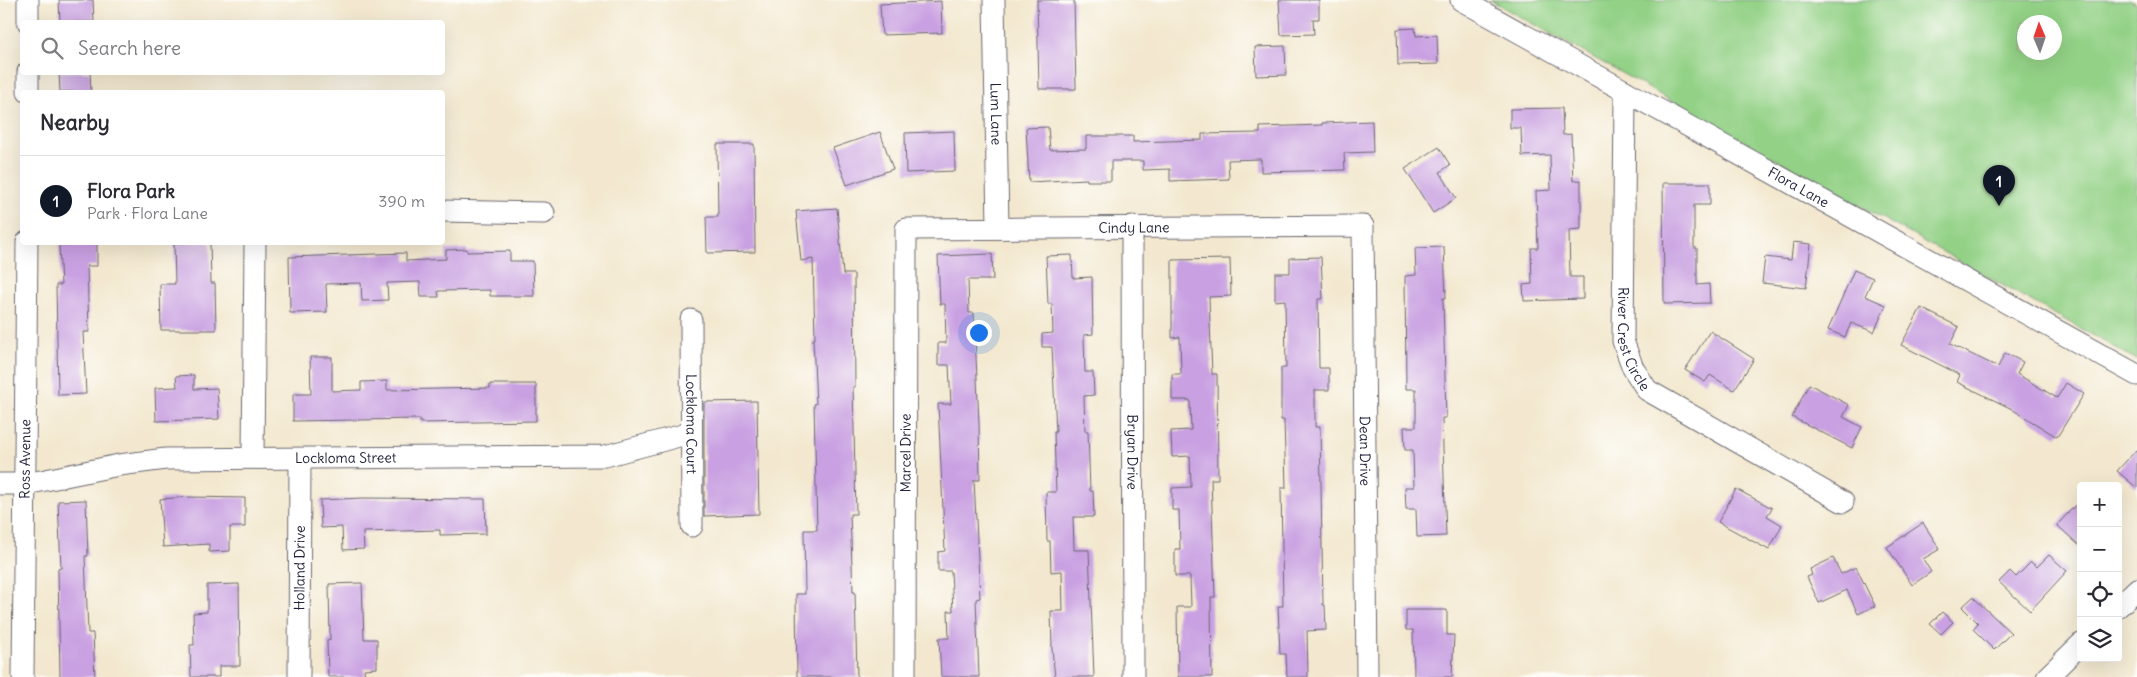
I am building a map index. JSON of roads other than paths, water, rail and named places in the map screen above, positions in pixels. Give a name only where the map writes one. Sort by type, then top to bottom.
[{"type":"street","points":[[28,0],[28,20]]},
{"type":"street","name":"Lum Lane","points":[[994,0],[998,228]]},
{"type":"street","name":"Flora Lane","points":[[1460,0],[2137,375]]},
{"type":"street","points":[[28,75],[28,90]]},
{"type":"street","name":"River Crest Circle","points":[[1625,91],[1623,341],[1633,368],[1647,390],[1843,502]]},
{"type":"street","points":[[445,211],[544,213]]},
{"type":"street","name":"Cindy Lane","points":[[906,229],[1132,226],[1363,226]]},
{"type":"street","name":"Bryan Drive","points":[[1132,226],[1133,677]]},
{"type":"street","name":"Dean Drive","points":[[1363,226],[1367,677]]},
{"type":"street","name":"Marcel Drive","points":[[905,677],[906,229]]},
{"type":"street","name":"Ross Avenue","points":[[23,677],[27,245]]},
{"type":"street","points":[[253,458],[255,245]]},
{"type":"street","name":"Lockloma Court","points":[[691,320],[690,432],[692,526]]},
{"type":"street","name":"Lockloma Street","points":[[0,484],[26,484],[119,465],[166,459],[605,456],[690,432]]},
{"type":"street","name":"Holland Drive","points":[[299,677],[300,459]]},
{"type":"street","points":[[2122,603],[2137,589]]},
{"type":"street","points":[[2047,677],[2077,648]]},
{"type":"place","name":"Flora Park","points":[[1999,206]]}]
